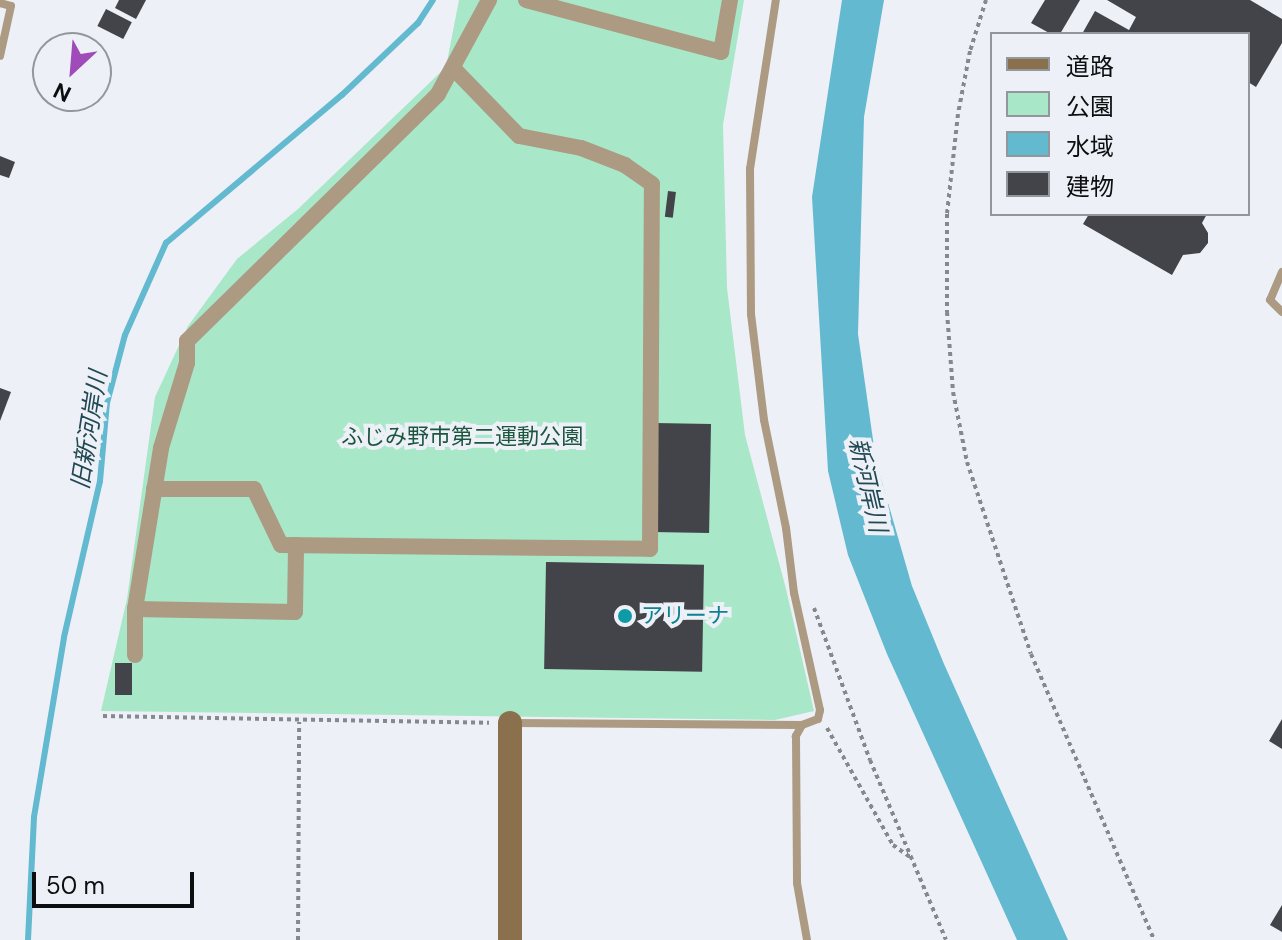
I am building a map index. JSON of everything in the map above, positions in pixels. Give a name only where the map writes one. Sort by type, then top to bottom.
[{"type":"street","points":[[135,655],[135,609],[154,489],[161,448],[187,363],[187,341],[438,94],[489,0]]},
{"type":"street","points":[[526,0],[721,52],[730,0]]},
{"type":"street","points":[[154,489],[254,489],[281,545],[650,549],[652,184],[625,165],[581,148],[519,136],[454,69]]},
{"type":"street","points":[[135,609],[295,612],[296,545]]},
{"type":"street","points":[[510,723],[510,940]]},
{"type":"lane","points":[[510,723],[802,725],[820,715],[764,420],[750,301],[750,169],[776,0]]},
{"type":"lane","points":[[0,3],[11,6],[0,56]]},
{"type":"lane","points":[[1282,272],[1270,300],[1282,312]]},
{"type":"lane","points":[[802,725],[796,736],[797,883],[807,940]]},
{"type":"path","points":[[986,0],[970,51],[950,182],[946,281],[953,392],[967,462],[1012,601],[1154,940]]},
{"type":"path","points":[[812,602],[865,746],[946,940]]},
{"type":"path","points":[[820,715],[893,845],[914,860]]},
{"type":"path","points":[[103,716],[299,722],[510,723]]},
{"type":"path","points":[[298,940],[299,722]]},
{"type":"green space","name":"ふじみ野市第二運動公園","points":[[459,0],[744,0],[723,125],[727,288],[745,435],[786,589],[814,711],[775,720],[101,711],[127,599],[155,397],[188,326],[237,259],[298,209],[446,67]]},
{"type":"water","name":"新河岸川","points":[[842,0],[884,0],[864,117],[858,334],[876,461],[912,586],[1068,940],[1017,940],[887,654],[848,555],[828,471],[812,197]]},
{"type":"building","points":[[119,0],[146,0],[136,19],[115,8]]},
{"type":"building","points":[[1045,0],[1080,0],[1061,32],[1047,32],[1031,23]]},
{"type":"building","points":[[1107,0],[1250,0],[1282,19],[1282,43],[1256,87],[1250,83],[1250,32],[1083,32],[1095,11],[1129,30],[1136,17]]},
{"type":"building","points":[[106,9],[132,22],[123,39],[97,26]]},
{"type":"building","points":[[0,156],[15,162],[9,178],[0,175]]},
{"type":"building","points":[[668,191],[676,192],[673,218],[665,217]]},
{"type":"building","points":[[1088,216],[1206,216],[1202,223],[1208,233],[1208,243],[1200,253],[1183,255],[1172,275],[1083,224]]},
{"type":"building","points":[[0,388],[11,392],[0,421]]},
{"type":"building","points":[[655,423],[711,424],[709,533],[653,532]]},
{"type":"building","name":"アリーナ","points":[[546,562],[704,565],[702,672],[544,669]]},
{"type":"building","points":[[115,663],[132,663],[132,695],[115,695]]},
{"type":"building","points":[[1282,719],[1282,749],[1269,741]]},
{"type":"building","points":[[1282,905],[1282,932],[1270,925]]},
{"type":"waterway","name":"旧新河岸川","points":[[28,940],[34,817],[64,637],[100,481],[107,403],[125,335],[166,243],[342,95],[418,23],[433,0]]},
{"type":"place","name":"アリーナ","points":[[625,616]]}]
